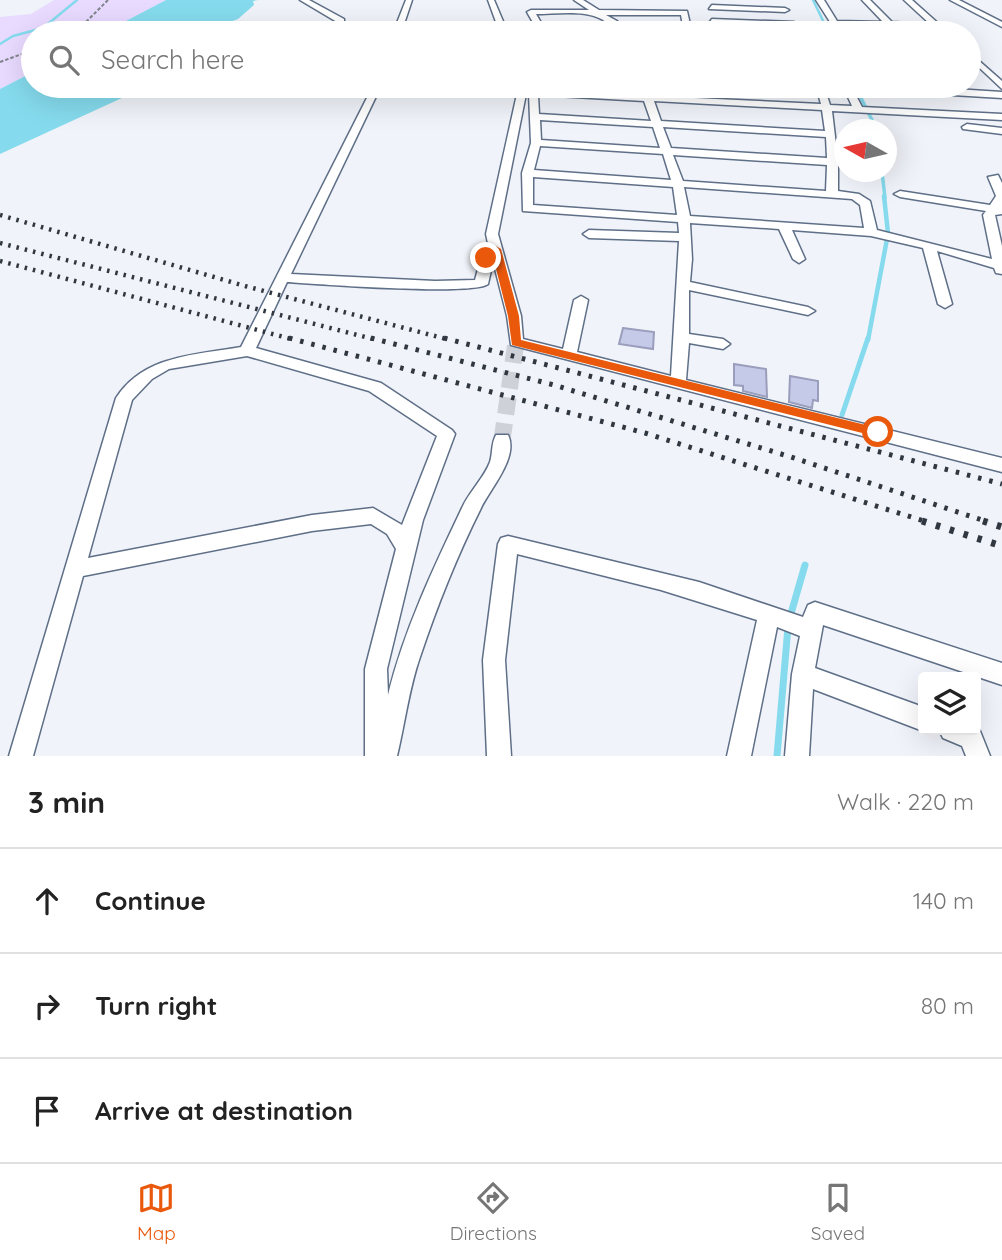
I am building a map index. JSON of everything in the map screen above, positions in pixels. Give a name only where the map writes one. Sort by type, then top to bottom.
[{"type":"street","points":[[304,0],[341,21]]},
{"type":"street","points":[[401,21],[409,0]]},
{"type":"street","points":[[491,0],[499,21]]},
{"type":"street","points":[[779,0],[792,21]]},
{"type":"street","points":[[820,0],[834,21]]},
{"type":"street","points":[[866,0],[886,21]]},
{"type":"street","points":[[908,0],[931,21]]},
{"type":"street","points":[[954,0],[1002,25]]},
{"type":"street","points":[[685,21],[686,1]]},
{"type":"street","points":[[519,6],[581,2],[611,21]]},
{"type":"street","points":[[712,4],[785,10]]},
{"type":"street","points":[[536,21],[531,12],[684,13]]},
{"type":"street","points":[[981,66],[1002,86]]},
{"type":"street","points":[[991,76],[1002,76]]},
{"type":"street","points":[[981,94],[1002,95]]},
{"type":"street","points":[[247,351],[371,98]]},
{"type":"street","points":[[525,98],[492,234],[514,316],[516,342],[1002,465]]},
{"type":"street","points":[[529,98],[535,117],[536,143],[528,173],[527,208],[871,232],[929,245],[1001,268]]},
{"type":"street","points":[[678,383],[684,218],[678,183],[648,98],[1002,117]]},
{"type":"street","points":[[824,98],[831,134],[832,195]]},
{"type":"street","points":[[853,98],[859,110]]},
{"type":"street","points":[[956,115],[975,136]]},
{"type":"street","points":[[535,117],[831,134]]},
{"type":"street","points":[[967,127],[1002,131]]},
{"type":"street","points":[[536,143],[833,162]]},
{"type":"street","points":[[528,173],[855,197],[866,203],[871,232]]},
{"type":"street","points":[[994,177],[1002,196],[997,210],[989,215],[1001,268]]},
{"type":"street","points":[[901,194],[997,210]]},
{"type":"street","points":[[784,226],[799,259]]},
{"type":"street","points":[[589,234],[685,237]]},
{"type":"street","points":[[929,245],[945,304]]},
{"type":"street","points":[[281,278],[435,285],[481,284],[486,258],[496,249]]},
{"type":"street","points":[[683,285],[808,311]]},
{"type":"street","points":[[569,354],[581,300]]},
{"type":"street","points":[[681,337],[723,344]]},
{"type":"street","points":[[22,756],[124,398],[146,375],[165,365],[247,351],[375,387],[446,433],[413,520],[376,669],[377,756]]},
{"type":"street","points":[[385,756],[408,659],[442,571],[474,502],[498,464],[502,440]]},
{"type":"street","points":[[75,569],[312,523],[373,516],[394,528],[406,548]]},
{"type":"street","points":[[499,756],[494,660],[508,544],[677,584],[806,628]]},
{"type":"street","points":[[797,756],[806,628],[815,612],[963,669],[1002,674]]},
{"type":"street","points":[[739,756],[773,615]]},
{"type":"street","points":[[803,674],[918,717]]},
{"type":"path","points":[[87,21],[108,0]]},
{"type":"path","points":[[0,62],[21,54]]},
{"type":"shaded area","points":[[54,0],[166,0],[126,21],[21,21],[21,78],[0,89],[0,17],[31,14]]},
{"type":"water","points":[[166,0],[258,0],[253,1],[254,5],[232,21],[126,21]]},
{"type":"water","points":[[21,78],[21,98],[122,98],[0,154],[0,89]]},
{"type":"building","points":[[623,328],[654,332],[653,349],[619,344]]},
{"type":"building","points":[[734,364],[766,369],[767,397],[743,391],[743,386],[734,385]]},
{"type":"building","points":[[790,376],[818,381],[818,401],[813,400],[812,408],[789,402]]},
{"type":"waterway","points":[[52,21],[77,0]]},
{"type":"waterway","points":[[813,0],[823,21]]},
{"type":"waterway","points":[[0,44],[21,34]]},
{"type":"waterway","points":[[861,98],[865,106]]},
{"type":"waterway","points":[[868,112],[872,119]]},
{"type":"waterway","points":[[883,182],[885,198]]},
{"type":"waterway","points":[[884,196],[888,233]]},
{"type":"waterway","points":[[868,340],[887,239]]},
{"type":"waterway","points":[[842,415],[868,338]]},
{"type":"waterway","points":[[790,617],[805,565]]},
{"type":"waterway","points":[[777,756],[788,627]]},
{"type":"tunnel","points":[[502,440],[516,342]]},
{"type":"railway","points":[[0,215],[245,286],[450,340]]},
{"type":"railway","points":[[0,243],[377,340]]},
{"type":"railway","points":[[0,261],[295,340]]},
{"type":"railway","points":[[289,338],[645,433],[927,522]]},
{"type":"railway","points":[[371,338],[554,385],[791,457],[988,522]]},
{"type":"railway","points":[[444,338],[1002,484]]},
{"type":"railway","points":[[922,521],[1002,546]]},
{"type":"railway","points":[[983,521],[1002,527]]},
{"type":"route","points":[[486,258],[496,249],[514,316],[516,342],[878,432]]}]
